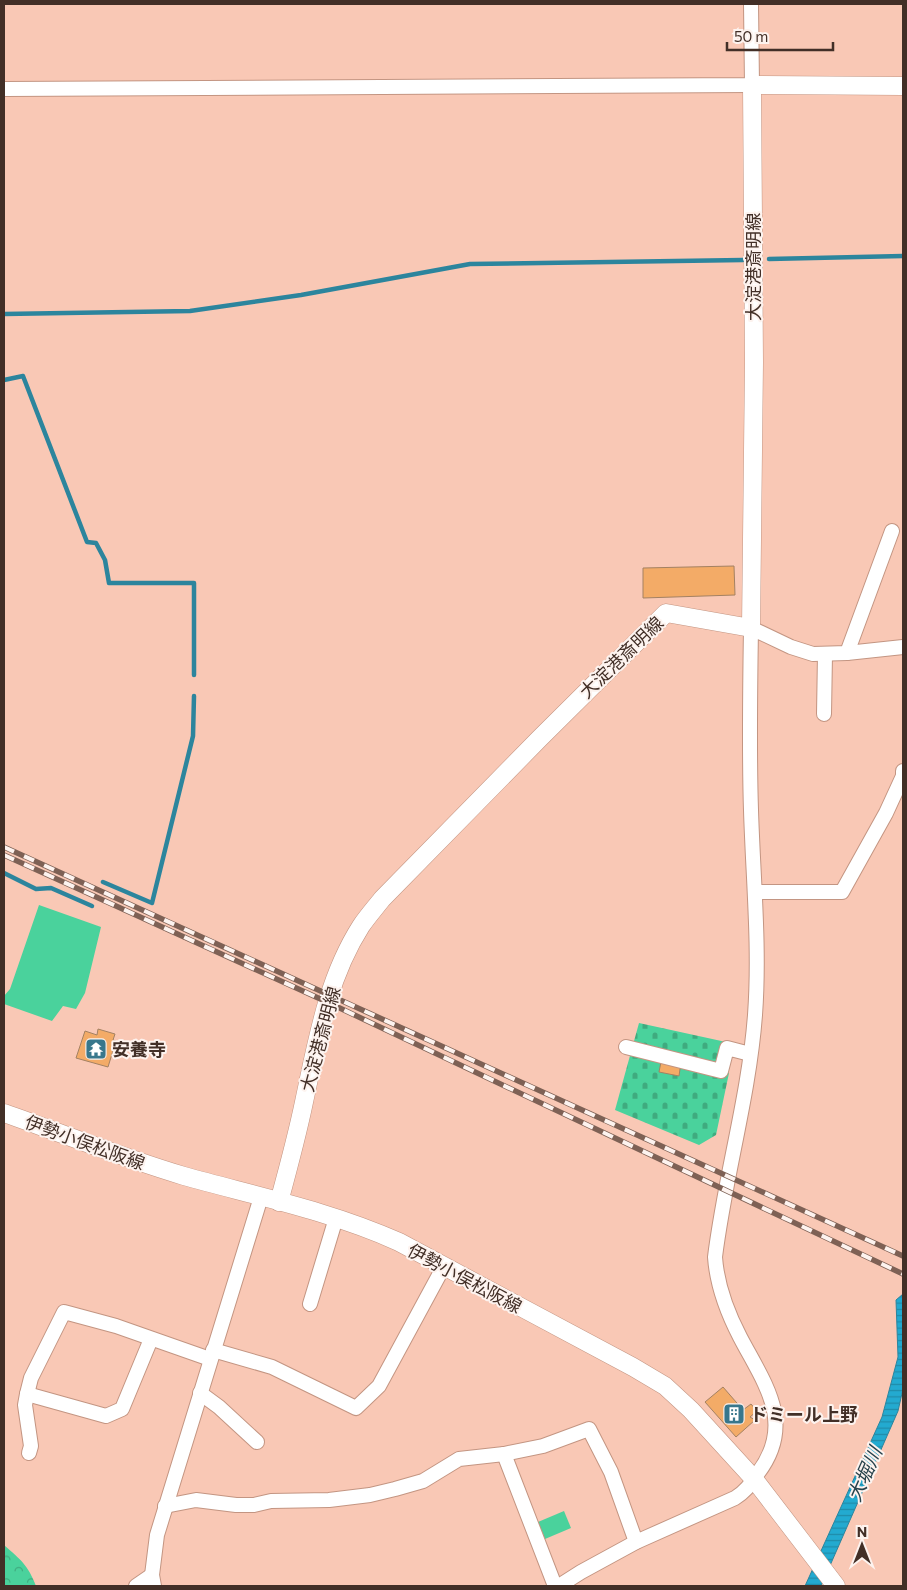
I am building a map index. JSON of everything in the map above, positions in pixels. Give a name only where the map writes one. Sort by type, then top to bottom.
[{"type":"main road","points":[[752,85],[903,86]]},
{"type":"main road","name":"大淀港斎明線","points":[[279,1202],[325,1008],[340,967],[352,943],[361,926],[382,899],[666,613],[751,628],[754,372],[752,85]]},
{"type":"main road","name":"伊勢小俣松阪線","points":[[4,1113],[137,1161],[336,1218],[399,1242],[633,1366],[665,1386],[691,1410],[754,1479],[834,1583]]},
{"type":"street","points":[[4,89],[752,85],[751,4]]},
{"type":"street","points":[[847,653],[892,531]]},
{"type":"street","points":[[559,1586],[636,1542],[735,1498],[754,1479],[772,1452],[775,1413],[772,1399],[739,1334],[721,1293],[714,1257],[750,1054],[755,1014],[755,892],[751,811],[751,628],[791,647],[813,654],[847,653],[903,647]]},
{"type":"street","points":[[824,714],[825,654]]},
{"type":"street","points":[[755,892],[842,892],[886,814],[903,776],[903,771]]},
{"type":"street","points":[[626,1047],[721,1071],[727,1048],[750,1054]]},
{"type":"street","points":[[136,1586],[153,1581],[157,1536],[165,1506],[260,1197]]},
{"type":"street","points":[[310,1304],[336,1218]]},
{"type":"street","points":[[29,1453],[31,1446],[25,1405],[26,1394],[31,1378],[64,1312],[116,1326],[151,1339],[272,1367],[356,1408],[379,1386],[444,1266]]},
{"type":"street","points":[[26,1394],[106,1416],[122,1409],[151,1339]]},
{"type":"street","points":[[200,1393],[219,1407],[257,1442]]},
{"type":"street","points":[[165,1506],[196,1500],[236,1505],[254,1505],[271,1501],[329,1500],[370,1495],[423,1481],[459,1459],[504,1454],[543,1446],[589,1429],[611,1472],[636,1542]]},
{"type":"street","points":[[504,1454],[555,1586]]},
{"type":"green space","points":[[39,905],[101,927],[85,993],[76,1009],[63,1006],[52,1021],[4,1004],[4,996],[10,989]]},
{"type":"green space","points":[[639,1023],[726,1042],[719,1066],[729,1073],[716,1135],[699,1145],[615,1110]]},
{"type":"green space","points":[[564,1511],[571,1528],[545,1539],[538,1522]]},
{"type":"green space","points":[[4,1545],[23,1563],[36,1586],[4,1586]]},
{"type":"water","name":"大堀川","points":[[903,1294],[903,1389],[898,1411],[821,1586],[805,1586],[882,1417],[898,1357],[896,1300]]},
{"type":"building","points":[[734,566],[735,595],[643,598],[643,568]]},
{"type":"building","name":"安養寺","points":[[98,1029],[115,1034],[113,1040],[116,1041],[108,1067],[76,1058],[85,1031],[97,1035]]},
{"type":"building","points":[[662,1057],[681,1062],[679,1076],[659,1072]]},
{"type":"building","name":"ドミール上野","points":[[723,1387],[743,1410],[751,1404],[757,1411],[750,1417],[755,1420],[736,1437],[705,1402]]},
{"type":"waterway","points":[[769,259],[903,256]]},
{"type":"waterway","points":[[4,314],[190,311],[301,295],[470,264],[743,260]]},
{"type":"waterway","points":[[4,380],[23,376],[87,542],[96,543],[105,560],[109,583],[194,583],[194,675]]},
{"type":"waterway","points":[[103,882],[152,903],[193,736],[194,696]]},
{"type":"waterway","points":[[4,873],[36,889],[51,888],[92,906]]},
{"type":"railway","points":[[4,847],[903,1256]]},
{"type":"railway","points":[[4,855],[327,1002],[903,1274]]},
{"type":"place","name":"安養寺","points":[[96,1049]]},
{"type":"place","name":"ドミール上野","points":[[734,1414]]}]
